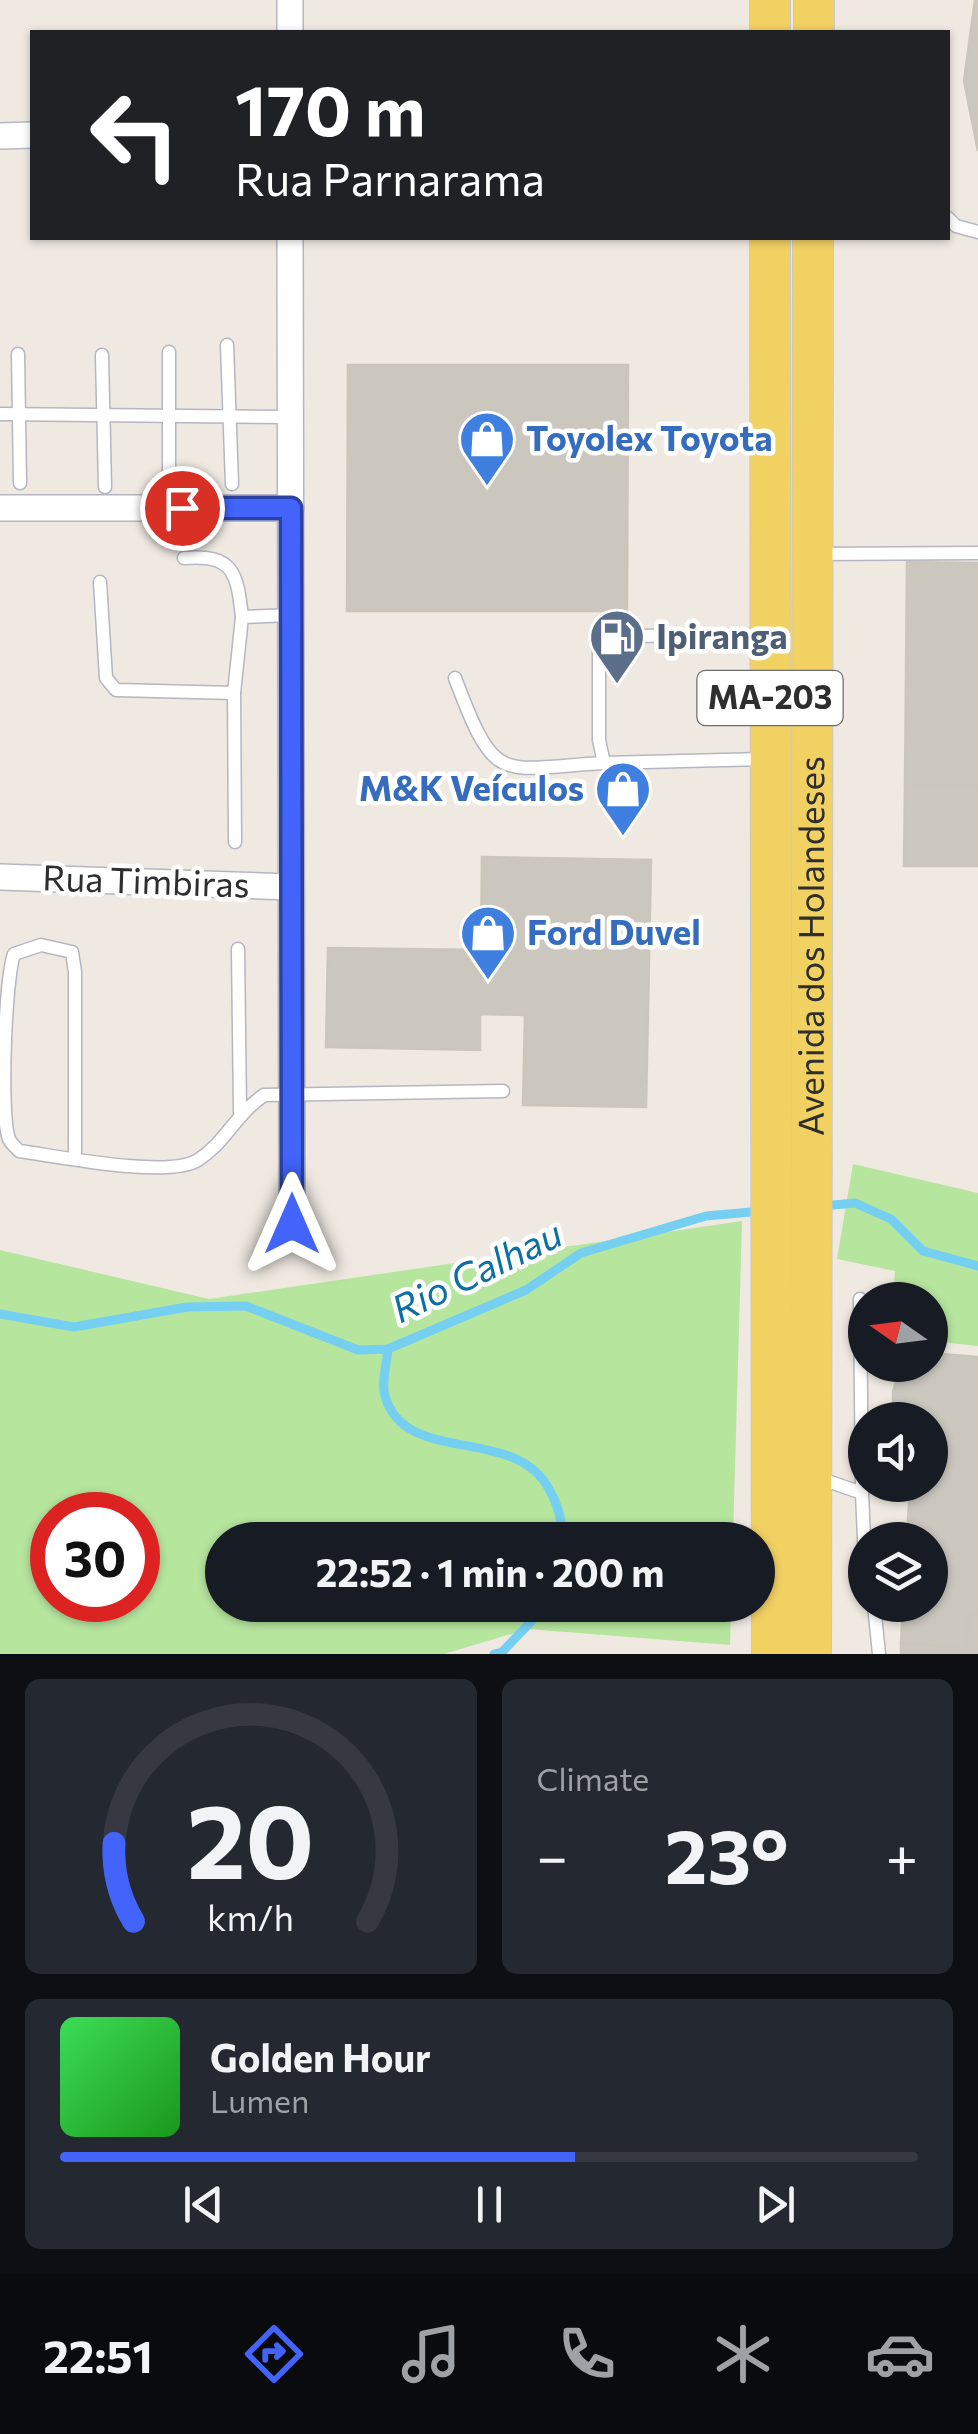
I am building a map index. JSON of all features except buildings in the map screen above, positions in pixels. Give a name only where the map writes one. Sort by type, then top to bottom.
[{"type":"main road","points":[[770,0],[770,30]]},
{"type":"main road","points":[[814,0],[814,30]]},
{"type":"main road","name":"Avenida dos Holandeses","points":[[770,240],[772,1654]]},
{"type":"main road","name":"Avenida dos Holandeses","points":[[811,1654],[813,240]]},
{"type":"street","points":[[290,0],[290,30]]},
{"type":"street","points":[[0,136],[30,136]]},
{"type":"street","points":[[290,240],[292,1224]]},
{"type":"street","points":[[0,508],[291,508]]},
{"type":"street","name":"Rua Timbiras","points":[[0,877],[291,888]]},
{"type":"lane","points":[[950,220],[956,226],[978,232]]},
{"type":"lane","points":[[227,345],[232,484]]},
{"type":"lane","points":[[169,352],[169,490]]},
{"type":"lane","points":[[18,354],[20,483]]},
{"type":"lane","points":[[102,355],[105,487]]},
{"type":"lane","points":[[0,414],[290,417]]},
{"type":"lane","points":[[813,554],[978,553]]},
{"type":"lane","points":[[184,558],[202,557],[230,568],[238,583],[242,616],[234,693],[234,842]]},
{"type":"lane","points":[[100,582],[106,678],[116,690],[234,693]]},
{"type":"lane","points":[[242,616],[291,615]]},
{"type":"lane","points":[[604,764],[599,740],[603,638],[770,635]]},
{"type":"lane","points":[[455,678],[474,727],[496,760],[518,770],[770,759]]},
{"type":"lane","points":[[75,1158],[72,952],[41,944],[14,954],[8,970],[4,1048],[8,1138],[19,1151],[134,1167],[193,1163],[218,1145],[240,1112],[264,1095],[503,1091]]},
{"type":"lane","points":[[238,949],[240,1112]]},
{"type":"lane","points":[[811,1476],[848,1488]]},
{"type":"lane","points":[[876,1622],[879,1654]]},
{"type":"green space","points":[[853,1164],[978,1193],[978,1346],[948,1343],[948,1282],[894,1282],[895,1271],[837,1259]]},
{"type":"green space","points":[[742,1221],[734,1522],[205,1522],[205,1622],[731,1622],[730,1645],[528,1629],[444,1654],[0,1654],[0,1250],[209,1299]]},
{"type":"waterway","points":[[822,1206],[855,1203],[891,1219],[923,1251],[978,1266]]},
{"type":"waterway","name":"Rio Calhau","points":[[0,1314],[74,1327],[187,1307],[246,1306],[358,1350],[388,1349],[526,1290],[581,1253],[706,1216],[762,1211]]},
{"type":"waterway","points":[[388,1349],[384,1391],[396,1418],[414,1431],[511,1457],[533,1469],[549,1489],[561,1522]]},
{"type":"waterway","points":[[494,1654],[502,1652],[531,1622]]},
{"type":"place","name":"Toyolex Toyota","points":[[487,488]]},
{"type":"place","name":"Ipiranga","points":[[617,686]]},
{"type":"place","name":"M&K Veículos","points":[[623,838]]},
{"type":"place","name":"Ford Duvel","points":[[488,982]]},
{"type":"route","points":[[182,508],[291,508],[292,1224]]}]
